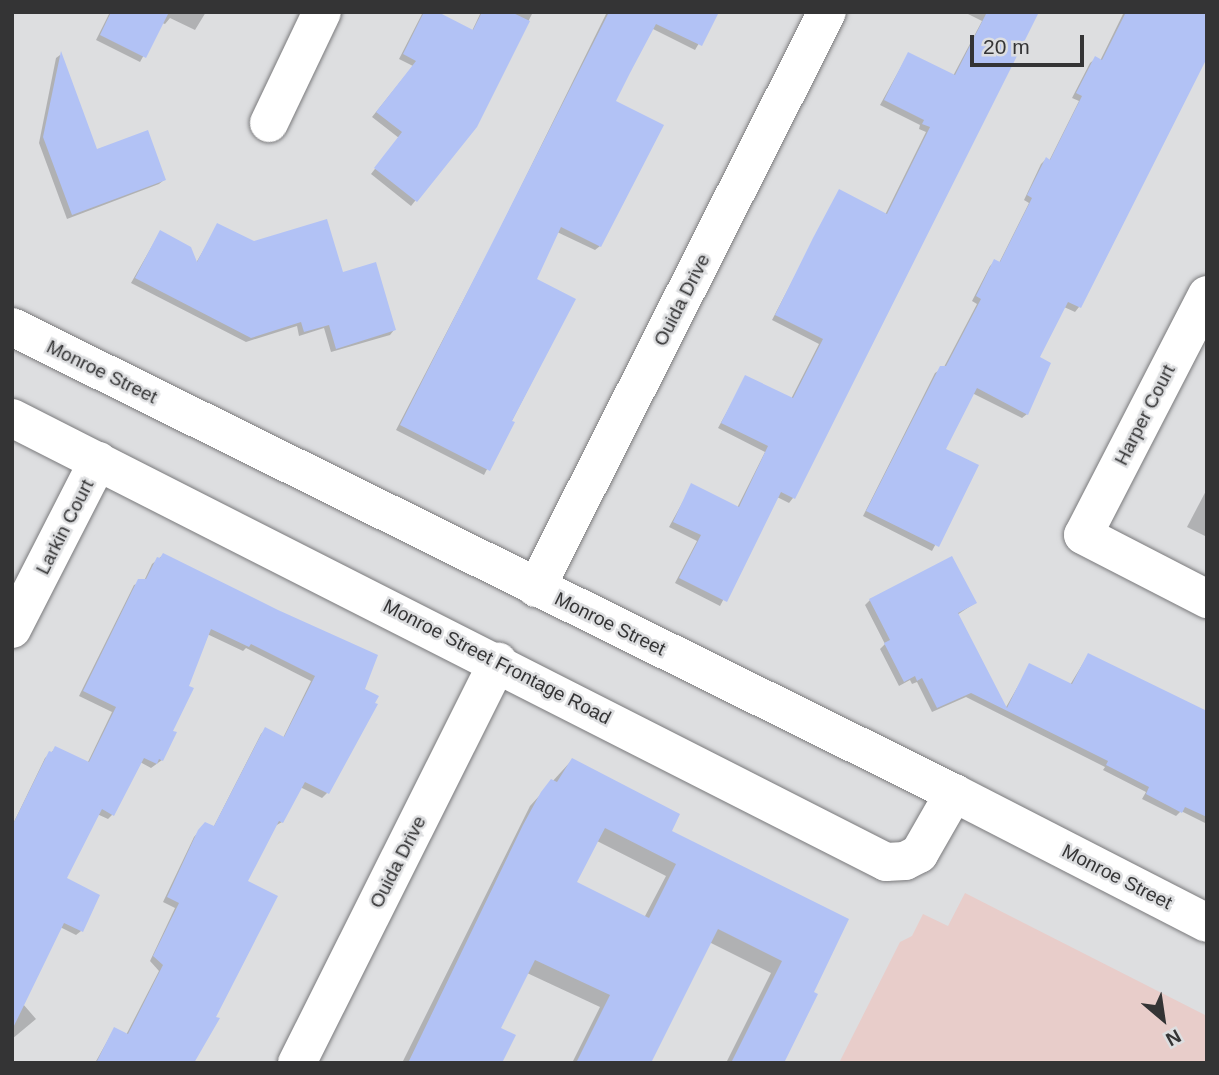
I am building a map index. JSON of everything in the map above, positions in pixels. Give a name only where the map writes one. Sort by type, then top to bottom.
[{"type":"street","points":[[269,123],[322,12]]},
{"type":"street","name":"Ouida Drive","points":[[536,588],[827,12]]},
{"type":"street","name":"Harper Court","points":[[1207,295],[1083,535],[1207,599]]},
{"type":"street","name":"Monroe Street","points":[[12,327],[954,793],[1207,923]]},
{"type":"street","name":"Monroe Street Frontage Road","points":[[12,418],[498,662],[886,862],[905,861],[919,853],[954,793]]},
{"type":"street","name":"Larkin Court","points":[[12,629],[98,461]]},
{"type":"street","name":"Ouida Drive","points":[[297,1063],[498,662]]},
{"type":"shaded area","points":[[965,893],[1207,1016],[1207,1063],[839,1063],[900,942],[912,936],[923,914],[948,926]]},
{"type":"building","points":[[111,12],[169,12],[146,58],[100,35]]},
{"type":"building","points":[[424,12],[438,12],[473,30],[482,12],[511,12],[530,21],[477,127],[417,202],[374,168],[402,132],[376,112],[416,61],[403,54]]},
{"type":"building","points":[[609,12],[719,12],[702,46],[656,24],[616,101],[664,125],[601,247],[561,227],[537,279],[576,299],[512,421],[515,422],[490,471],[400,425]]},
{"type":"building","points":[[987,12],[1039,12],[795,499],[781,492],[727,602],[679,578],[701,535],[673,522],[691,483],[739,507],[768,446],[721,423],[745,375],[793,398],[823,339],[775,315],[813,238],[839,189],[887,214],[930,127],[922,124],[924,120],[884,100],[908,52],[955,75]]},
{"type":"building","points":[[1126,12],[1207,12],[1207,58],[1081,308],[1068,302],[1040,357],[1051,363],[1028,415],[977,388],[946,449],[979,465],[939,547],[866,511],[940,366],[946,366],[981,299],[976,296],[994,259],[1000,262],[1032,198],[1027,195],[1046,157],[1050,160],[1082,96],[1076,93],[1095,56],[1102,60]]},
{"type":"building","points":[[61,51],[97,149],[148,130],[166,180],[72,215],[43,137]]},
{"type":"building","points":[[327,219],[343,272],[376,262],[396,330],[336,349],[329,325],[304,332],[301,322],[251,338],[135,278],[160,230],[191,247],[197,262],[217,223],[254,241]]},
{"type":"building","points":[[163,553],[278,610],[378,655],[365,689],[379,696],[375,703],[378,704],[329,794],[305,782],[283,823],[279,821],[248,881],[278,896],[216,1017],[220,1018],[194,1063],[96,1063],[114,1027],[128,1034],[163,965],[153,956],[179,903],[167,897],[198,830],[205,822],[214,826],[265,727],[284,737],[315,676],[251,644],[249,647],[211,629],[189,686],[194,688],[173,731],[177,732],[163,761],[159,759],[157,764],[144,758],[114,816],[102,809],[67,878],[100,895],[83,932],[64,923],[12,1030],[13,824],[49,751],[52,752],[55,746],[89,762],[116,707],[83,691],[138,579],[146,579],[157,557],[160,558]]},
{"type":"building","points":[[952,556],[977,603],[958,613],[1007,708],[1029,663],[1072,684],[1088,653],[1207,711],[1207,817],[1185,807],[1182,813],[1146,794],[1149,787],[1106,765],[1108,761],[971,693],[937,708],[922,678],[917,681],[915,676],[904,682],[884,643],[890,640],[869,599]]},
{"type":"building","points":[[572,758],[680,814],[672,831],[849,919],[814,992],[818,994],[784,1063],[731,1063],[782,961],[718,929],[651,1063],[576,1063],[610,995],[535,960],[501,1028],[516,1035],[502,1063],[408,1063],[523,825],[551,779],[557,782]],"holes":[[[605,828],[676,864],[649,918],[577,882]]]}]
